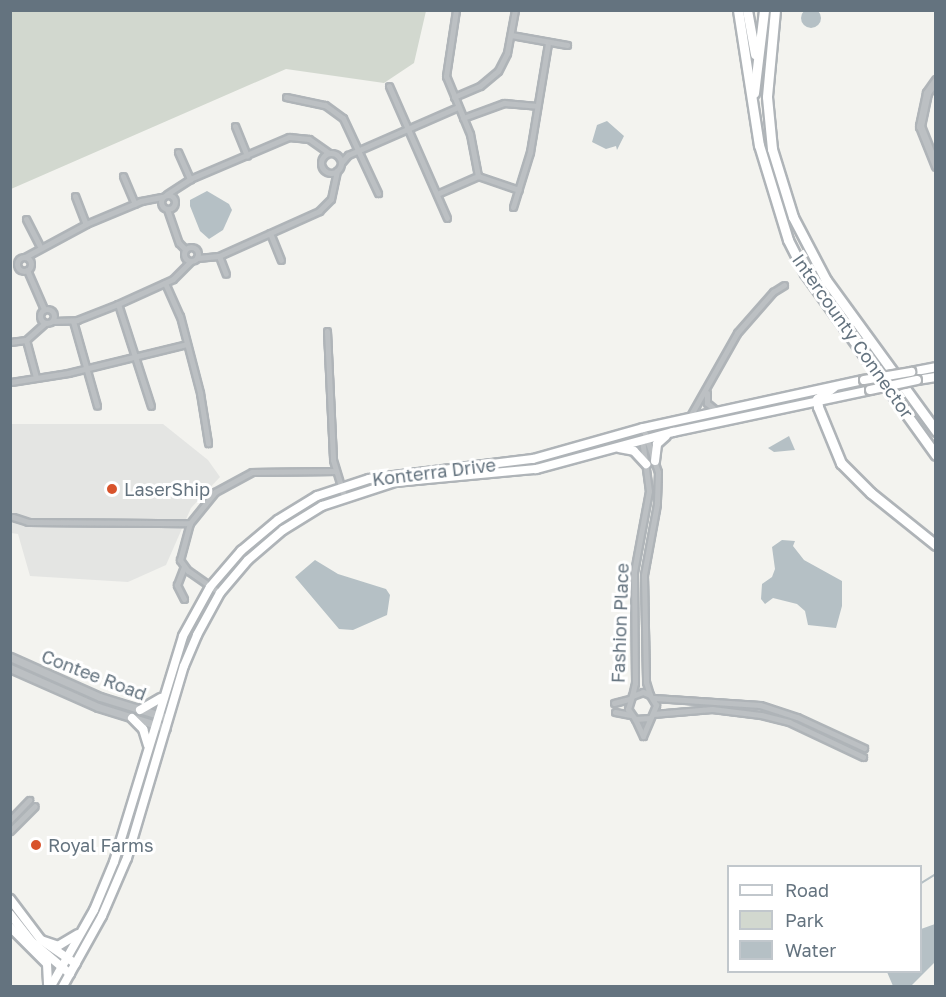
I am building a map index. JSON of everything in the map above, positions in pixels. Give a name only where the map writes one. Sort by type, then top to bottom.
[{"type":"highway","points":[[738,10],[753,107]]},
{"type":"highway","points":[[747,10],[756,59],[767,97]]},
{"type":"highway","points":[[753,107],[756,59],[764,10]]},
{"type":"highway","points":[[767,97],[775,10]]},
{"type":"highway","name":"Intercounty Connector","points":[[767,97],[772,149],[781,183],[811,254],[936,431]]},
{"type":"highway","name":"Intercounty Connector","points":[[753,107],[768,182],[788,240],[805,273],[936,455]]},
{"type":"highway","points":[[833,387],[817,399],[831,441],[851,476],[936,545]]},
{"type":"main road","name":"Konterra Drive","points":[[63,987],[70,974],[83,930],[114,862],[163,695],[183,636],[210,587],[241,551],[278,520],[341,487],[393,473],[533,459],[643,428],[864,380],[936,367]]},
{"type":"main road","name":"Konterra Drive","points":[[50,987],[62,968],[72,961],[112,895],[127,858],[184,666],[220,593],[248,560],[283,530],[344,497],[395,482],[507,475],[673,432],[817,399],[936,377]]},
{"type":"main road","points":[[616,448],[634,451],[651,463],[657,444],[673,432]]},
{"type":"main road","points":[[140,710],[154,705],[163,695]]},
{"type":"main road","points":[[132,718],[143,729],[148,748]]},
{"type":"main road","points":[[10,899],[41,940],[72,961]]},
{"type":"main road","points":[[10,914],[31,941],[70,974]]},
{"type":"main road","points":[[10,927],[46,964],[50,987]]},
{"type":"main road","points":[[41,940],[49,945],[64,945],[83,930]]},
{"type":"street","points":[[456,10],[446,64],[454,97],[475,150],[478,176]]},
{"type":"street","points":[[454,97],[480,86],[498,71],[511,35],[515,10]]},
{"type":"street","points":[[511,35],[567,45]]},
{"type":"street","points":[[513,207],[530,152],[548,43]]},
{"type":"street","points":[[936,80],[927,93],[920,126],[936,166]]},
{"type":"street","points":[[389,86],[447,218]]},
{"type":"street","points":[[286,97],[309,100],[337,112],[360,150],[378,193]]},
{"type":"street","points":[[463,118],[495,104],[537,106]]},
{"type":"street","points":[[11,262],[18,263],[27,270],[45,309],[54,318],[73,321],[165,284],[191,259],[219,256],[324,207],[333,194],[337,171],[348,156],[458,107]]},
{"type":"street","points":[[235,126],[247,156]]},
{"type":"street","points":[[18,263],[40,246],[86,224],[135,204],[162,197],[177,190],[190,179],[294,136],[309,139],[322,153],[322,168],[334,178]]},
{"type":"street","points":[[178,152],[190,179]]},
{"type":"street","points":[[322,153],[348,156]]},
{"type":"street","points":[[338,156],[341,163]]},
{"type":"street","points":[[329,173],[337,171]]},
{"type":"street","points":[[123,176],[135,204]]},
{"type":"street","points":[[437,194],[478,176],[519,190]]},
{"type":"street","points":[[164,207],[173,207],[177,190]]},
{"type":"street","points":[[75,196],[86,224]]},
{"type":"street","points":[[162,197],[175,200]]},
{"type":"street","points":[[162,197],[179,243],[191,259]]},
{"type":"street","points":[[26,219],[40,246]]},
{"type":"street","points":[[270,233],[281,260]]},
{"type":"street","points":[[185,249],[193,247],[191,259]]},
{"type":"street","points":[[27,270],[34,252]]},
{"type":"street","points":[[25,256],[31,261]]},
{"type":"street","points":[[219,256],[226,274]]},
{"type":"street","points":[[165,284],[180,316],[200,393],[207,443]]},
{"type":"street","points":[[689,418],[708,389],[737,333],[773,292],[784,285]]},
{"type":"street","points":[[118,304],[137,355],[151,406]]},
{"type":"street","points":[[10,342],[26,340],[40,328],[45,309]]},
{"type":"street","points":[[43,321],[54,318]]},
{"type":"street","points":[[73,321],[97,406]]},
{"type":"street","points":[[327,331],[335,471],[344,497]]},
{"type":"street","points":[[26,340],[36,378]]},
{"type":"street","points":[[10,382],[87,369],[187,344]]},
{"type":"street","points":[[708,389],[707,403],[718,412]]},
{"type":"street","name":"Fashion Place","points":[[643,428],[657,504],[644,575],[646,682],[652,697],[652,716]]},
{"type":"street","name":"Fashion Place","points":[[633,717],[631,698],[635,683],[634,572],[647,506],[651,463]]},
{"type":"street","points":[[184,599],[177,585],[184,567],[181,555],[190,523],[219,488],[243,475],[265,470],[335,471]]},
{"type":"street","points":[[13,517],[28,522],[190,523]]},
{"type":"street","points":[[184,567],[220,593]]},
{"type":"street","name":"Contee Road","points":[[10,657],[100,697],[168,718]]},
{"type":"street","name":"Contee Road","points":[[10,668],[68,695],[166,728]]},
{"type":"street","points":[[614,703],[643,692],[652,697],[760,705],[822,726],[864,748]]},
{"type":"street","points":[[615,712],[633,717],[712,709],[761,714],[789,722],[863,757]]},
{"type":"street","points":[[633,717],[643,736],[652,716]]},
{"type":"street","points":[[19,822],[12,818],[29,800]]},
{"type":"street","points":[[10,831],[35,806]]},
{"type":"shaded area","points":[[10,424],[163,424],[208,460],[220,477],[191,508],[166,565],[128,582],[30,576],[18,534],[11,533]]},
{"type":"green space","points":[[11,10],[426,11],[414,63],[384,83],[286,69],[11,189]]},
{"type":"water","points":[[811,8],[818,11],[821,18],[818,25],[811,28],[804,25],[801,18],[804,11]]},
{"type":"water","points":[[607,121],[624,136],[617,150],[616,146],[606,149],[592,142],[597,125]]},
{"type":"water","points":[[207,191],[229,204],[232,210],[223,230],[209,239],[200,231],[190,206],[190,200]]},
{"type":"water","points":[[789,436],[795,450],[774,452],[768,448]]},
{"type":"water","points":[[782,540],[795,541],[793,546],[804,560],[842,581],[842,606],[836,628],[808,625],[805,611],[797,604],[773,598],[765,604],[761,599],[762,584],[772,577],[775,569],[772,547]]},
{"type":"water","points":[[315,560],[338,574],[386,589],[390,595],[387,615],[353,630],[339,629],[295,577]]},
{"type":"water","points":[[935,924],[935,962],[911,986],[893,986],[887,973],[922,973],[922,929]]},
{"type":"waterway","points":[[922,883],[936,874]]},
{"type":"place","name":"LaserShip","points":[[112,489]]},
{"type":"place","name":"Royal Farms","points":[[36,845]]}]
